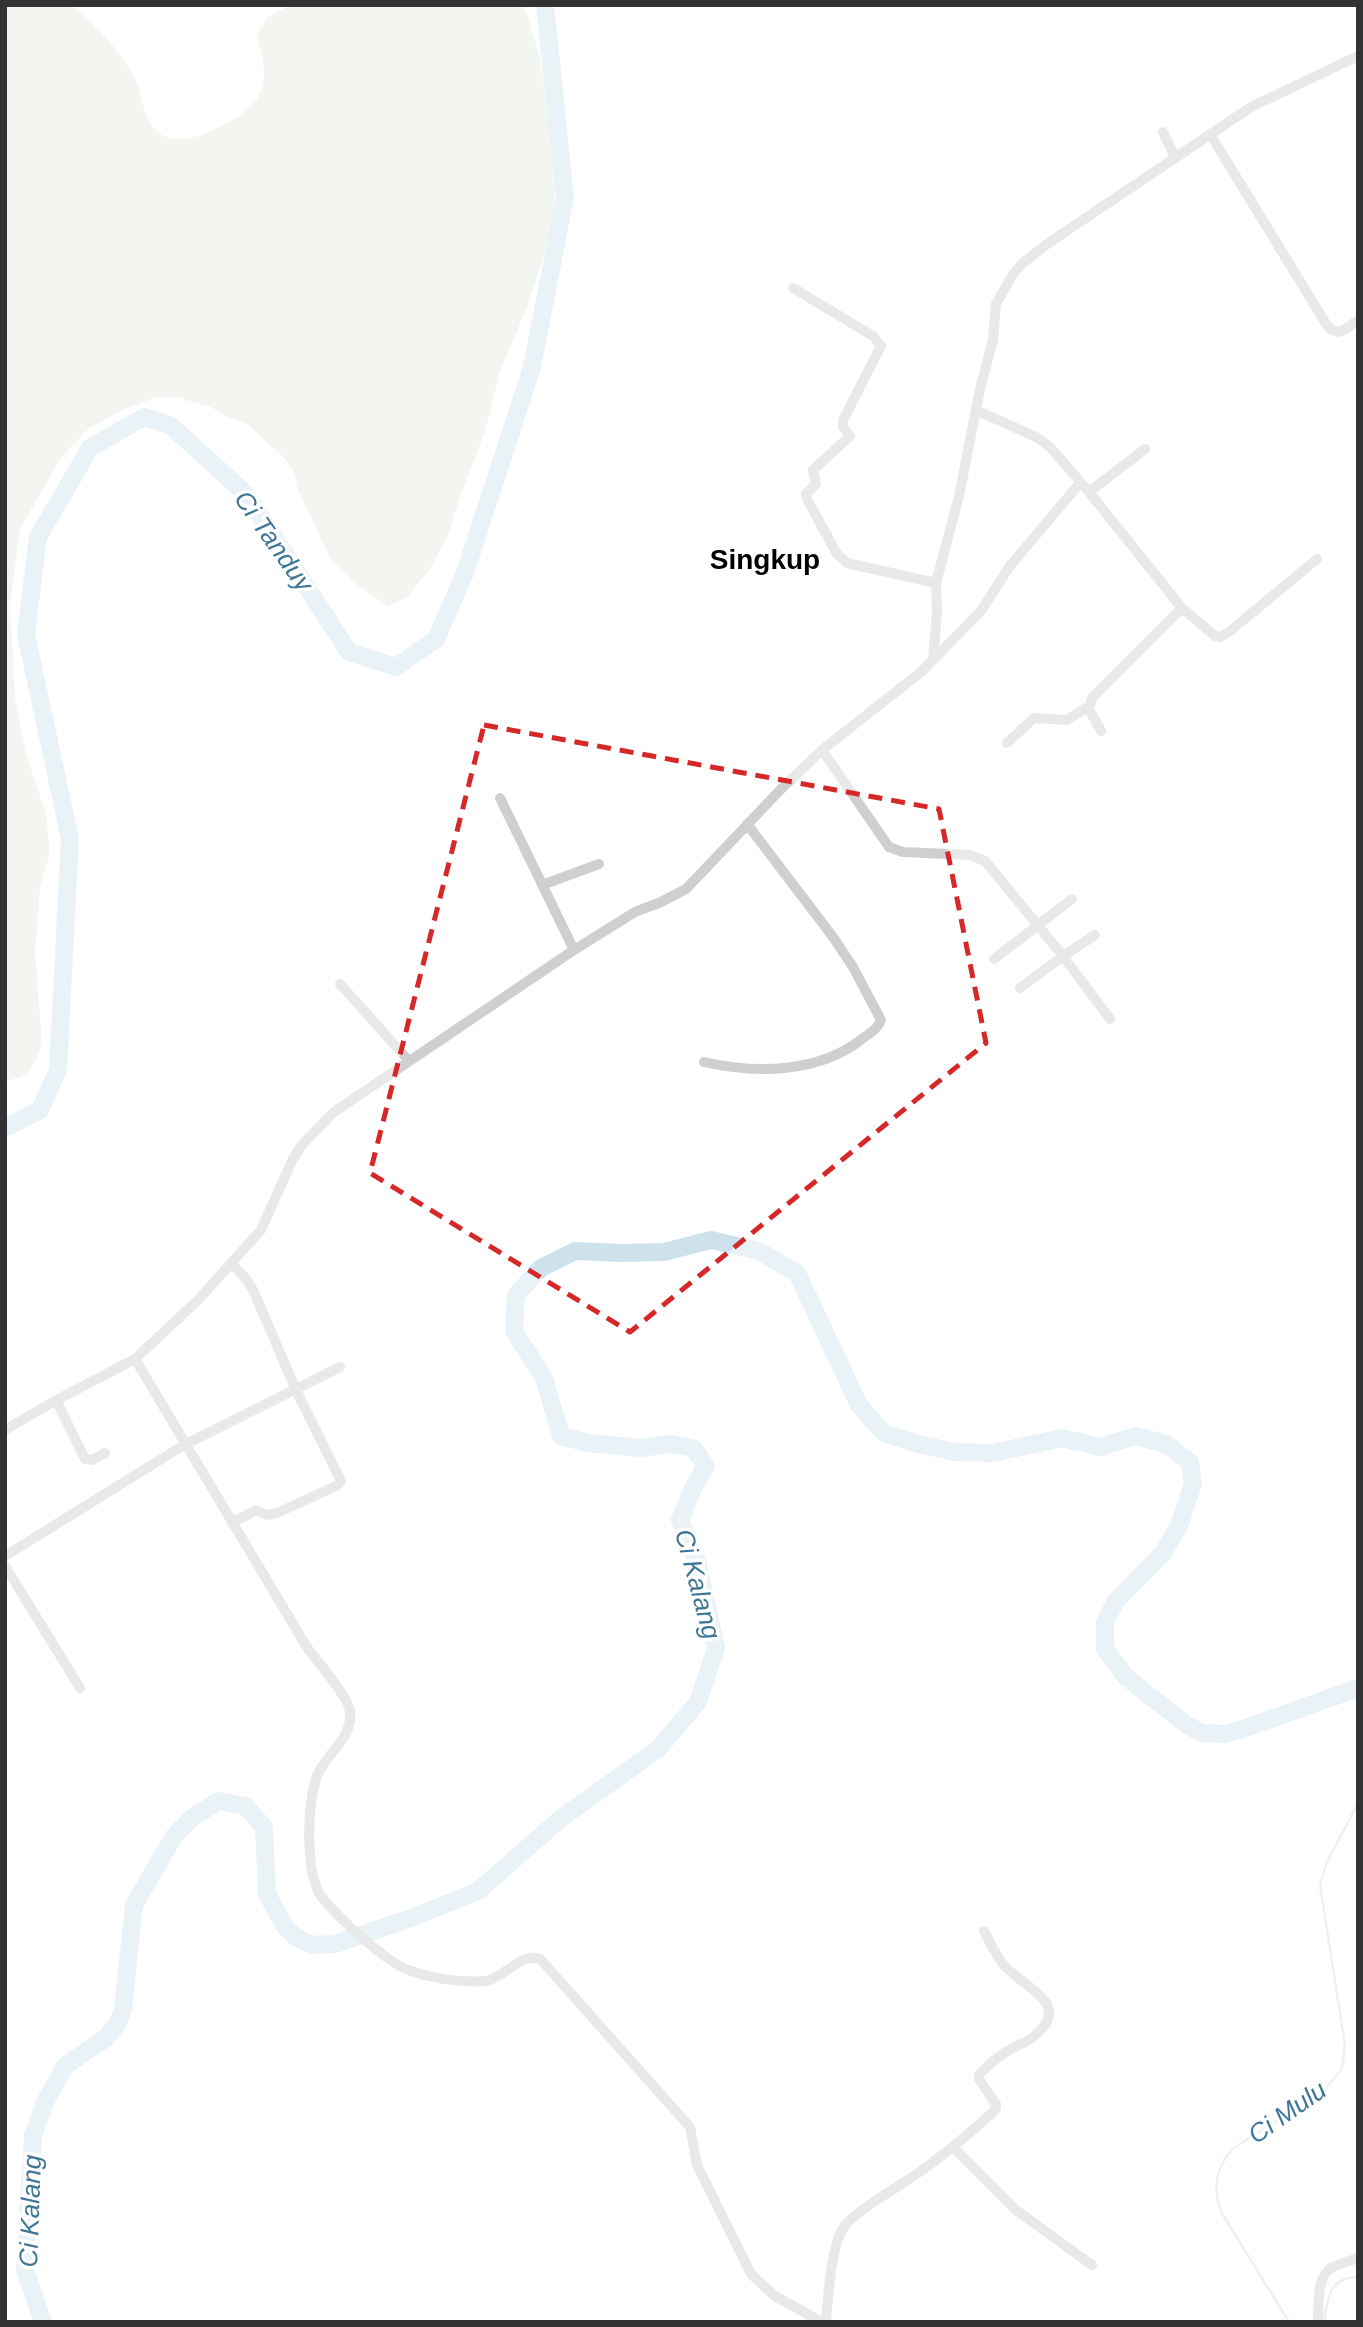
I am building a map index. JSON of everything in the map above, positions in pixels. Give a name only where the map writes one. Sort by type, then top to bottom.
[{"type":"street","points":[[933,660],[937,612],[936,583],[959,496],[993,340],[996,304],[1013,274],[1023,262],[1047,244],[1251,107],[1358,56]]},
{"type":"street","points":[[1163,132],[1175,157]]},
{"type":"street","points":[[1210,134],[1328,327],[1335,332],[1341,332],[1358,320]]},
{"type":"street","points":[[793,288],[873,336],[881,346],[843,420],[843,427],[850,436],[813,470],[816,484],[806,494],[808,501],[837,554],[847,563],[936,583]]},
{"type":"street","points":[[976,410],[1043,442],[1056,454],[1182,608],[1210,633],[1220,637],[1225,635],[1317,559]]},
{"type":"street","points":[[1089,492],[1145,449]]},
{"type":"street","points":[[5,1430],[135,1359],[198,1300],[261,1230],[300,1147],[334,1112],[574,950],[635,912],[686,889],[822,750],[933,660],[981,611],[1009,567],[1080,483]]},
{"type":"street","points":[[1101,731],[1091,715],[1089,706],[1092,698],[1182,608]]},
{"type":"street","points":[[1007,743],[1034,718],[1067,720],[1089,706]]},
{"type":"street","points":[[822,750],[889,847],[902,852],[970,855],[979,857],[992,867],[1110,1019]]},
{"type":"street","points":[[500,798],[574,950]]},
{"type":"street","points":[[704,1062],[757,1069],[792,1067],[828,1059],[855,1045],[876,1029],[881,1020],[853,967],[833,937],[747,824]]},
{"type":"street","points":[[542,885],[599,864]]},
{"type":"street","points":[[994,960],[1072,899]]},
{"type":"street","points":[[1020,988],[1094,935]]},
{"type":"street","points":[[340,984],[410,1061]]},
{"type":"street","points":[[232,1264],[247,1280],[257,1297],[296,1390],[340,1478],[340,1484],[277,1513],[267,1516],[256,1510],[232,1522]]},
{"type":"street","points":[[135,1359],[184,1445],[309,1649],[327,1672],[349,1709],[349,1724],[345,1734],[322,1767],[314,1787],[310,1856],[315,1885],[322,1899],[381,1951],[409,1970],[439,1977],[479,1981],[496,1978],[530,1956],[541,1960],[690,2127],[696,2165],[751,2274],[775,2296],[824,2322],[834,2255],[844,2227],[855,2215],[918,2174],[953,2147],[996,2108],[979,2075],[994,2061],[1043,2028],[1049,2014],[1041,1995],[1003,1964],[984,1931]]},
{"type":"street","points":[[5,1556],[184,1445],[340,1367]]},
{"type":"street","points":[[56,1401],[85,1459],[92,1460],[105,1453]]},
{"type":"street","points":[[5,1566],[80,1688]]},
{"type":"street","points":[[953,2147],[1016,2210],[1092,2265]]},
{"type":"street","points":[[1318,2322],[1324,2276],[1331,2268],[1358,2258]]},
{"type":"highlighted area","points":[[484,725],[939,809],[986,1043],[630,1332],[370,1173]]},
{"type":"shaded area","points":[[5,5],[72,5],[107,39],[130,68],[151,125],[160,134],[182,139],[207,133],[250,107],[262,89],[264,80],[257,35],[267,18],[290,5],[524,5],[540,58],[555,191],[552,229],[529,302],[500,372],[486,429],[459,499],[449,534],[430,569],[406,598],[388,606],[358,586],[331,560],[299,492],[295,474],[285,459],[246,423],[227,417],[211,407],[176,397],[157,397],[122,410],[88,429],[61,458],[20,529],[10,606],[15,699],[26,755],[46,813],[50,852],[40,889],[35,951],[42,1043],[36,1061],[26,1075],[7,1081],[5,1080]]},
{"type":"waterway","name":"Ci Tanduy","points":[[5,1123],[9,1126],[40,1110],[58,1070],[70,839],[26,634],[38,537],[90,448],[144,417],[170,425],[246,494],[349,652],[396,667],[436,639],[465,573],[532,367],[565,197],[545,5]]},
{"type":"waterway","name":"Ci Kalang","points":[[43,2322],[25,2270],[33,2136],[45,2102],[65,2066],[107,2037],[118,2023],[123,2009],[134,1905],[174,1836],[192,1818],[218,1801],[245,1806],[264,1827],[267,1894],[285,1927],[297,1938],[313,1945],[335,1944],[478,1891],[560,1819],[658,1749],[698,1702],[716,1648],[698,1565],[680,1520],[694,1486],[706,1466],[693,1448],[671,1444],[640,1448],[588,1443],[561,1436],[544,1378],[514,1331],[516,1295],[541,1268],[575,1251],[664,1252],[711,1240],[759,1251],[797,1273],[859,1405],[884,1433],[955,1452],[993,1453],[1062,1438],[1100,1447],[1136,1436],[1166,1444],[1190,1462],[1193,1484],[1179,1526],[1163,1553],[1115,1602],[1105,1623],[1105,1649],[1127,1678],[1187,1725],[1202,1733],[1223,1734],[1358,1688]]},
{"type":"waterway","name":"Ci Mulu","points":[[1289,2322],[1223,2215],[1217,2198],[1217,2181],[1221,2165],[1231,2150],[1327,2087],[1342,2069],[1345,2045],[1320,1885],[1327,1862],[1358,1803]]},
{"type":"waterway","points":[[1324,2322],[1329,2297],[1335,2285],[1348,2278],[1358,2277]]},
{"type":"district","name":"Singkup","points":[[765,559]]}]
